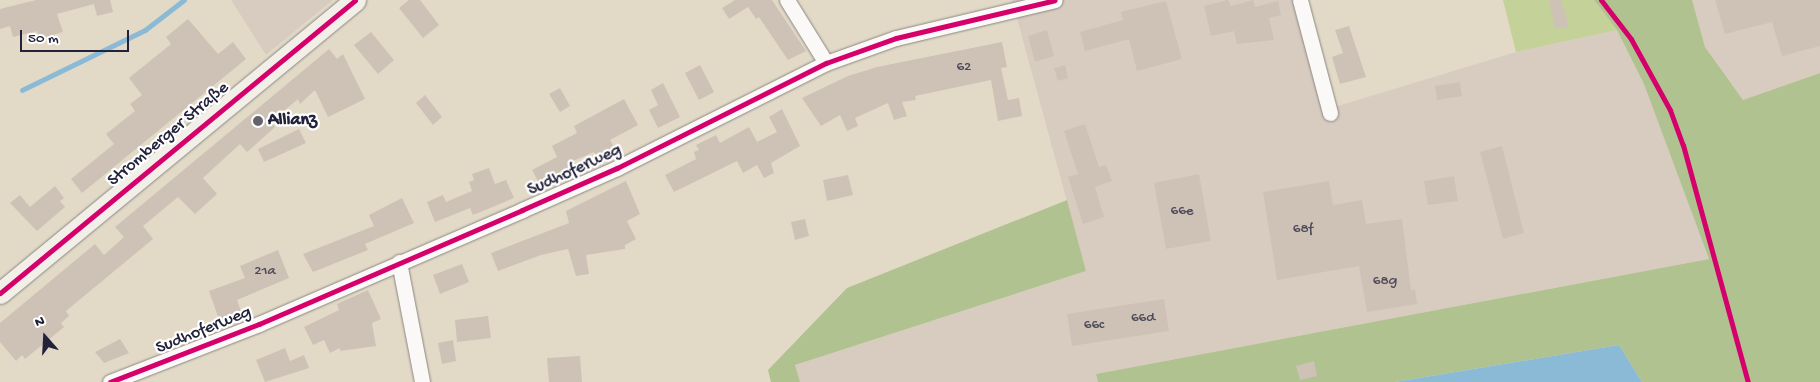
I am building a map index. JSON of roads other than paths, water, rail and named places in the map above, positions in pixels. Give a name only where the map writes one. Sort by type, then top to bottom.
[{"type":"main road","name":"Stromberger Straße","points":[[0,293],[355,0]]},
{"type":"street","points":[[787,0],[826,63]]},
{"type":"street","name":"Sudhoferweg","points":[[110,382],[251,327],[617,168],[826,63],[896,38],[1055,0]]},
{"type":"street","points":[[1300,0],[1330,113]]},
{"type":"street","points":[[399,262],[422,382]]},
{"type":"water","points":[[1619,345],[1642,382],[1395,382]]},
{"type":"waterway","points":[[22,90],[145,30],[184,0]]},
{"type":"place","name":"Allianz","points":[[258,121]]}]
